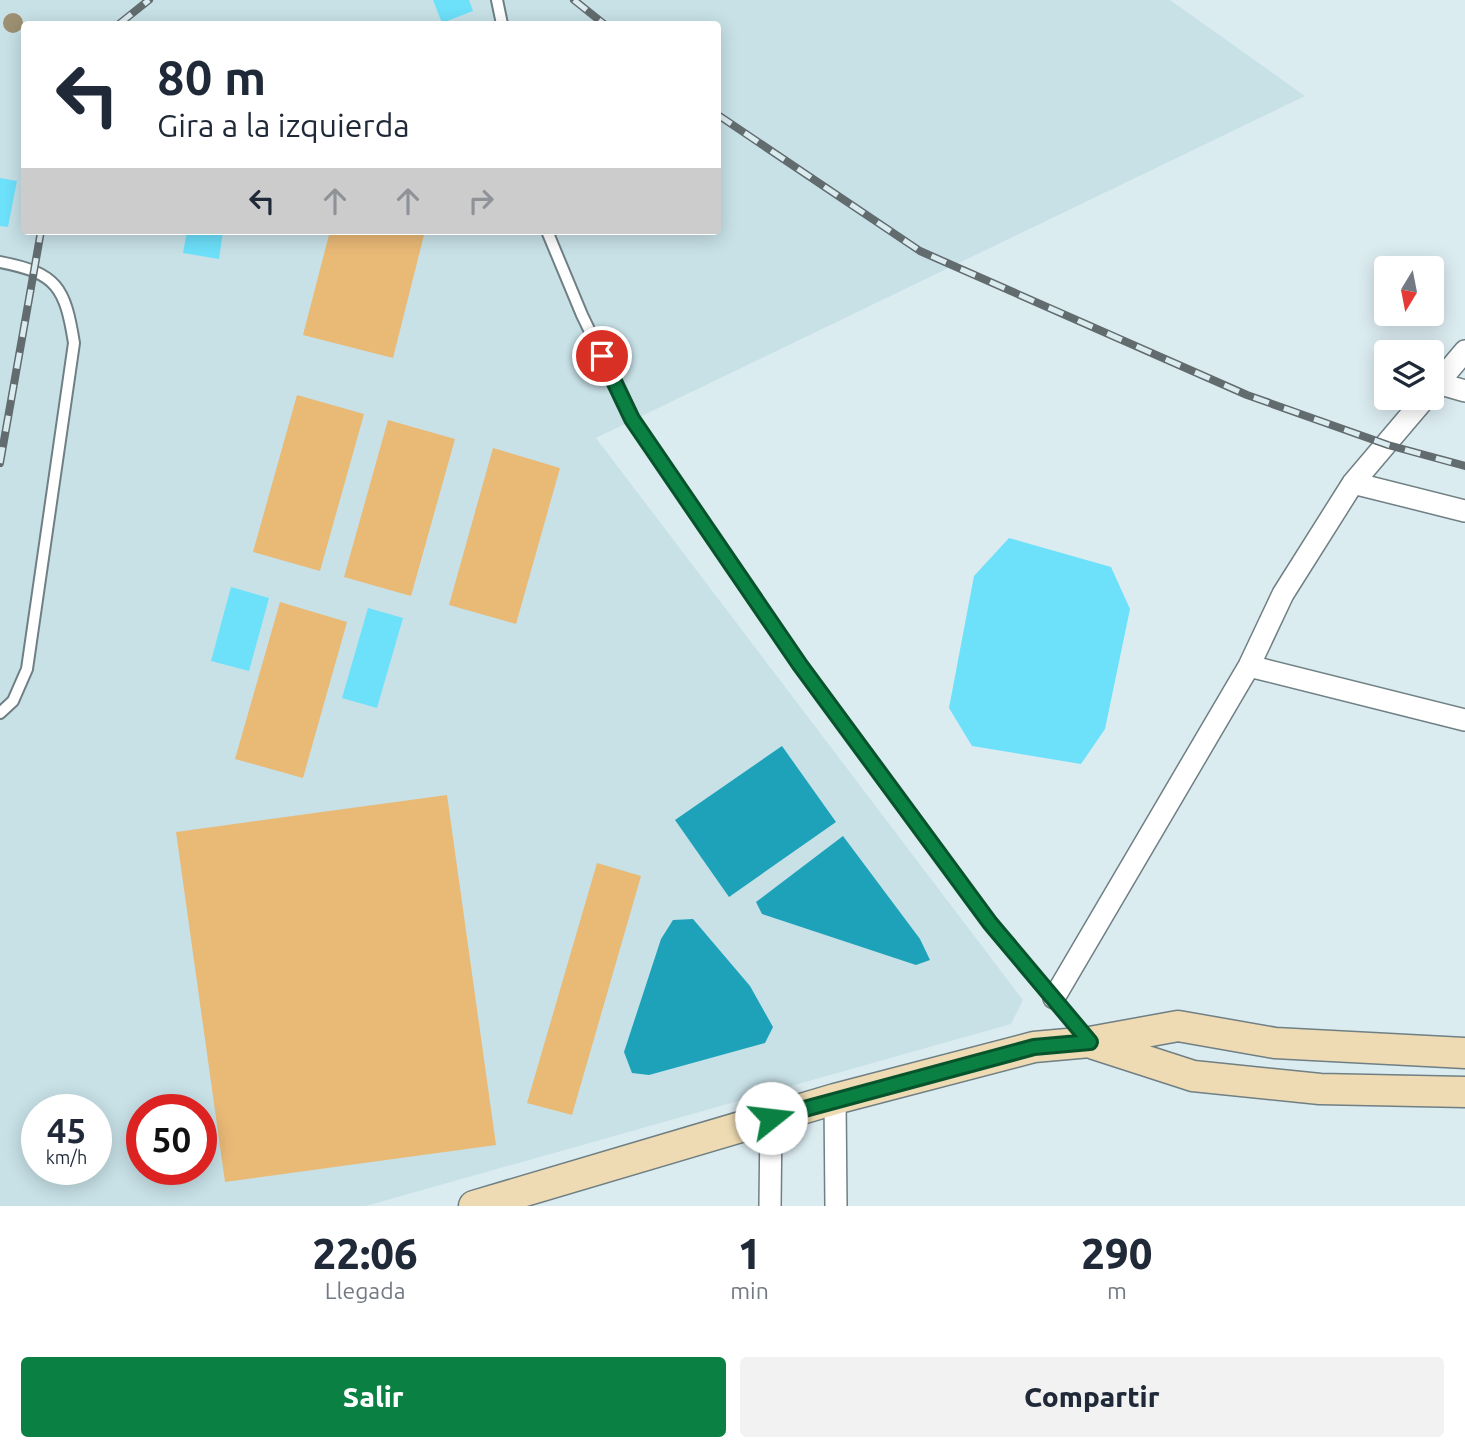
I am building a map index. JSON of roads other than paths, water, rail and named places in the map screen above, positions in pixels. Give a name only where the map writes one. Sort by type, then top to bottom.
[{"type":"main road","points":[[474,1206],[835,1099],[1034,1047],[1090,1042],[1178,1026],[1276,1043],[1465,1053]]},
{"type":"main road","points":[[1090,1042],[1193,1076],[1320,1089],[1465,1092]]},
{"type":"street","points":[[1444,376],[1465,351]]},
{"type":"street","points":[[1444,390],[1465,391]]},
{"type":"street","points":[[1054,998],[1249,666],[1283,594],[1353,484],[1415,410]]},
{"type":"street","points":[[1353,484],[1465,510]]},
{"type":"street","points":[[1249,666],[1465,720]]},
{"type":"street","points":[[835,1099],[836,1206]]},
{"type":"street","points":[[770,1206],[771,1118]]},
{"type":"lane","points":[[497,0],[501,21]]},
{"type":"lane","points":[[549,235],[582,315],[632,419],[800,665],[990,923],[1090,1042]]},
{"type":"lane","points":[[0,262],[34,268],[54,282],[69,309],[74,343],[27,669],[13,701],[0,713]]},
{"type":"water","points":[[782,746],[836,822],[729,897],[675,820]]},
{"type":"water","points":[[843,836],[920,939],[930,960],[916,965],[762,914],[756,902]]},
{"type":"water","points":[[693,919],[750,986],[773,1027],[765,1043],[649,1075],[632,1073],[624,1052],[661,939],[673,920]]},
{"type":"railway","points":[[123,21],[149,0]]},
{"type":"railway","points":[[574,0],[600,21]]},
{"type":"railway","points":[[721,117],[920,251],[1247,395],[1388,445],[1465,466]]},
{"type":"railway","points":[[0,463],[40,235]]}]
